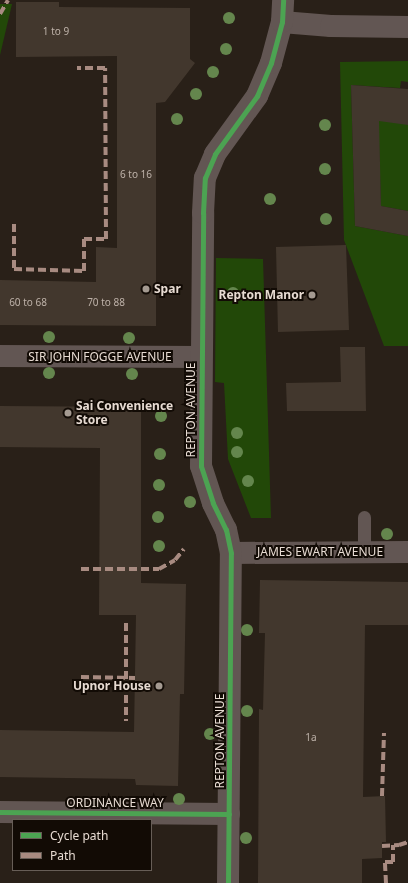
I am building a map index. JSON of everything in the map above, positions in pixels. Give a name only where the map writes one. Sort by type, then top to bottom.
[{"type":"street","name":"REPTON AVENUE","points":[[228,883],[231,553],[226,530],[213,503],[201,466],[201,357],[205,178],[215,154],[257,96],[272,63],[282,22],[283,0]]},
{"type":"street","points":[[282,22],[331,26],[408,27]]},
{"type":"street","name":"SIR JOHN FOGGE AVENUE","points":[[0,356],[201,357]]},
{"type":"street","name":"JAMES EWART AVENUE","points":[[231,553],[408,552]]},
{"type":"street","name":"ORDINANCE WAY","points":[[0,812],[229,814]]},
{"type":"lane","points":[[364,516],[364,552]]},
{"type":"green space","points":[[0,4],[12,4],[0,55]]},
{"type":"green space","points":[[408,61],[408,82],[401,81],[400,88],[351,85],[355,226],[408,236],[408,346],[384,346],[344,240],[340,62]]},
{"type":"green space","points":[[378,111],[408,125],[408,211],[381,206]]},
{"type":"green space","points":[[216,258],[263,259],[271,518],[251,518],[228,459],[224,383],[215,382]]},
{"type":"building","points":[[16,2],[59,2],[59,7],[190,8],[190,59],[195,63],[165,102],[156,103],[156,326],[0,325],[0,280],[96,282],[96,247],[117,248],[117,56],[16,57]]},
{"type":"building","points":[[351,85],[408,89],[408,125],[379,121],[381,206],[408,211],[408,236],[355,226]]},
{"type":"building","name":"Repton Manor","points":[[346,245],[349,330],[278,332],[276,247]]},
{"type":"building","points":[[340,347],[365,347],[366,411],[287,411],[286,383],[341,382]]},
{"type":"building","name":"Upnor House","points":[[0,406],[141,407],[141,583],[186,584],[184,694],[180,694],[178,786],[136,785],[135,779],[0,777],[0,730],[134,732],[136,615],[99,615],[100,448],[0,447]]},
{"type":"building","points":[[260,580],[408,582],[408,625],[365,625],[363,797],[385,796],[386,842],[382,842],[382,858],[362,859],[362,883],[258,883],[259,709],[263,710],[265,633],[259,633]]},
{"type":"marked path","points":[[0,14],[8,0]]},
{"type":"marked path","points":[[14,224],[14,269],[84,271],[84,239],[106,239],[105,68],[77,68]]},
{"type":"marked path","points":[[81,569],[159,569],[175,560],[184,549]]},
{"type":"marked path","points":[[126,623],[126,721]]},
{"type":"marked path","points":[[81,677],[135,678]]},
{"type":"marked path","points":[[382,796],[384,733]]},
{"type":"marked path","points":[[382,846],[399,845],[408,842]]},
{"type":"marked path","points":[[386,883],[385,862],[393,862],[393,845]]},
{"type":"cycle path","points":[[228,883],[231,553],[226,530],[213,503],[201,466],[203,213],[205,178],[215,154],[257,96],[271,63],[282,22],[283,0]]},
{"type":"cycle path","points":[[0,812],[229,814]]},
{"type":"place","name":"Spar","points":[[146,289]]},
{"type":"place","name":"Repton Manor","points":[[312,295]]},
{"type":"place","name":"Sai Convenience Store","points":[[68,413]]},
{"type":"place","name":"Upnor House","points":[[159,686]]}]
